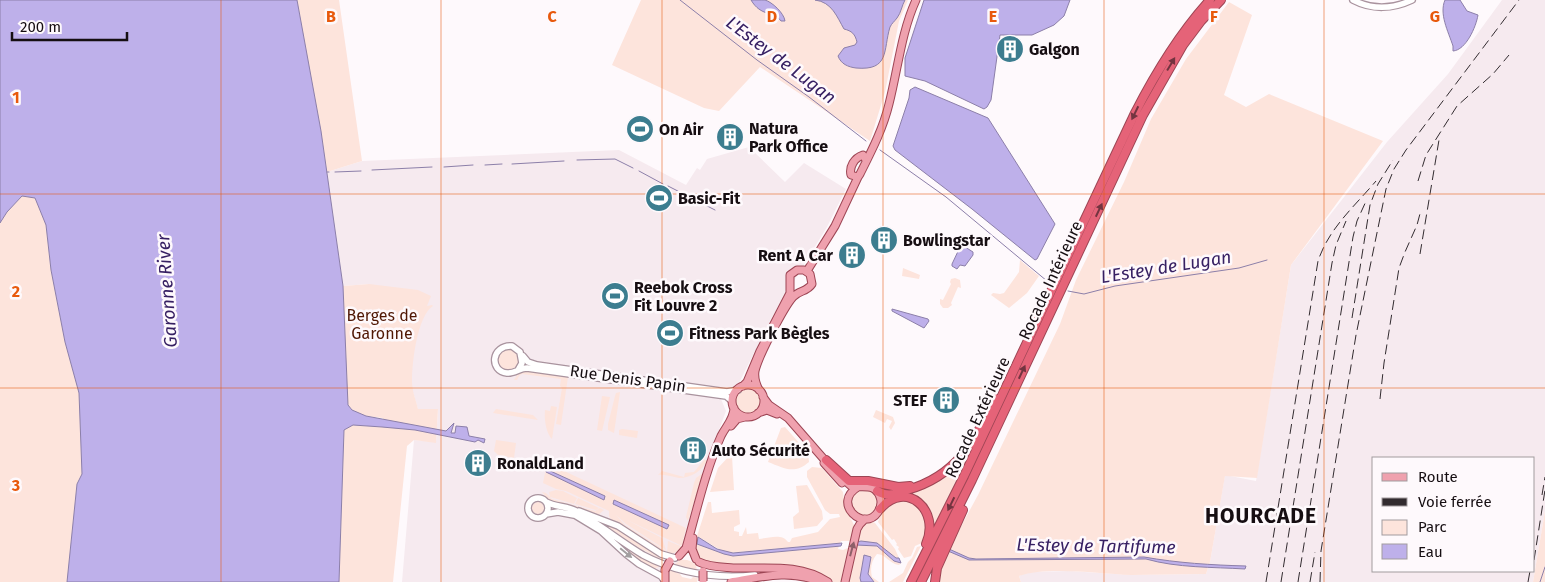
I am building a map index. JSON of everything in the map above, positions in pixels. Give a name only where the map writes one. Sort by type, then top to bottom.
[{"type":"highway","name":"Rocade Extérieure","points":[[911,582],[943,519],[1147,89],[1177,40],[1210,0]]},
{"type":"highway","name":"Rocade Intérieure","points":[[921,582],[1154,94],[1183,45],[1201,21],[1221,0]]},
{"type":"highway","points":[[877,491],[885,494],[894,494],[925,485],[954,465],[969,448],[1020,348],[1031,333]]},
{"type":"highway","points":[[935,582],[939,562],[986,461],[1008,402]]},
{"type":"highway","points":[[826,460],[844,477],[852,481],[868,481],[898,487],[912,486],[931,481]]},
{"type":"highway","points":[[880,510],[891,499],[907,497],[921,504],[929,516],[931,528],[928,539],[906,582]]},
{"type":"main road","points":[[807,271],[831,234],[852,191],[854,176],[876,140],[888,105],[905,28],[916,0]]},
{"type":"main road","points":[[665,581],[665,570],[674,558],[686,548],[710,464],[720,437],[733,416],[733,397],[747,382],[760,351],[790,293],[789,279],[795,271],[800,269],[807,271],[812,277],[812,284],[808,289],[794,296],[787,306],[757,366],[755,376],[758,390],[769,405],[788,418],[846,484],[853,487],[868,486],[877,491],[881,500],[880,510],[872,517],[865,519],[857,529],[845,582]]},
{"type":"main road","points":[[790,285],[795,290],[802,292]]},
{"type":"main road","points":[[740,388],[751,386],[758,390]]},
{"type":"main road","points":[[758,413],[763,406],[763,397]]},
{"type":"main road","points":[[733,405],[737,412],[745,417]]},
{"type":"main road","points":[[703,581],[703,571],[692,552],[692,545],[715,464],[731,426],[737,419],[770,410],[784,420],[845,486],[851,512],[865,519]]},
{"type":"main road","points":[[848,498],[858,487]]},
{"type":"main road","points":[[674,558],[687,556],[720,567],[780,567],[819,582]]},
{"type":"main road","points":[[731,582],[789,571],[808,572],[828,582]]},
{"type":"street","points":[[1353,0],[1384,8],[1412,0]]},
{"type":"street","points":[[515,347],[522,355],[522,363],[518,370],[508,373],[500,370],[495,364],[496,355],[501,348],[515,347]]},
{"type":"street","name":"Rue Denis Papin","points":[[522,355],[528,362],[537,365],[727,392],[740,388]]},
{"type":"street","name":"Rue Denis Papin","points":[[518,370],[526,368],[726,396],[733,405]]},
{"type":"street","points":[[674,558],[661,554],[618,526],[599,517],[573,512],[558,512],[546,514],[541,518],[535,518],[530,515],[528,507],[530,502],[536,498],[542,499],[552,505],[573,512],[588,519],[638,551],[661,563],[689,573],[716,576],[722,574],[789,571]]},
{"type":"street","points":[[546,502],[548,508],[546,514]]},
{"type":"street","points":[[573,512],[601,531],[626,554],[661,576],[665,581]]},
{"type":"shaded area","points":[[1502,0],[1545,0],[1545,511],[1535,570],[1535,457],[1372,457],[1372,572],[1535,572],[1533,582],[1021,582],[1019,576],[1028,572],[1069,571],[1131,575],[1206,574],[1210,562],[1225,475],[1256,481],[1291,265],[1387,142],[1448,74]]},
{"type":"shaded area","points":[[749,147],[785,182],[804,163],[846,189],[827,227],[772,317],[739,383],[730,388],[723,387],[721,399],[726,411],[697,490],[674,582],[402,582],[414,440],[436,442],[438,409],[418,409],[412,389],[369,284],[343,286],[327,172],[362,161],[619,150],[686,185],[697,168],[700,170],[707,159]]},
{"type":"green space","points":[[297,0],[339,0],[362,161],[327,172]]},
{"type":"green space","points":[[641,0],[908,0],[899,21],[885,92],[870,141],[760,67],[719,111],[704,108],[612,65]]},
{"type":"green space","points":[[1229,2],[1252,15],[1224,95],[1246,107],[1269,94],[1383,141],[1291,265],[1257,478],[1225,476],[1210,562],[1206,574],[1131,575],[1044,571],[1019,576],[1021,582],[940,582],[940,565],[978,495],[1060,324],[1076,280],[1124,182],[1151,119],[1186,59]]},
{"type":"green space","points":[[22,196],[35,198],[46,224],[51,270],[65,342],[79,393],[82,474],[77,484],[67,582],[0,582],[0,223],[7,212]]},
{"type":"green space","points":[[1020,260],[1039,276],[1027,293],[1009,308],[991,295],[993,293],[1004,293],[1019,272]]},
{"type":"green space","points":[[903,268],[920,275],[919,279],[902,276]]},
{"type":"green space","points":[[951,279],[960,280],[961,288],[958,287],[951,303],[952,305],[948,308],[943,308],[940,304],[940,299],[943,300],[951,284]]},
{"type":"green space","name":"Berges de Garonne","points":[[369,284],[418,290],[431,296],[427,306],[433,306],[423,319],[416,341],[412,381],[418,409],[438,409],[436,443],[414,440],[407,446],[393,582],[339,582],[344,430],[353,425],[382,427],[383,418],[355,412],[349,406],[347,400],[343,286]]},
{"type":"green space","points":[[509,348],[517,351],[520,359],[517,367],[509,370],[501,367],[498,359],[501,351]]},
{"type":"green space","points":[[524,371],[568,377],[561,425],[556,424],[562,388],[560,386],[561,379],[522,374],[517,380],[514,380],[517,375]]},
{"type":"green space","points":[[748,388],[757,392],[761,401],[757,410],[748,414],[739,410],[735,401],[739,392]]},
{"type":"green space","points":[[620,392],[614,433],[608,430],[608,424],[616,393]]},
{"type":"green space","points":[[602,396],[610,397],[602,431],[597,430]]},
{"type":"green space","points":[[551,406],[557,407],[552,439],[547,430],[545,417],[545,410],[550,411]]},
{"type":"green space","points":[[496,409],[533,415],[538,420],[493,413]]},
{"type":"green space","points":[[876,410],[893,417],[895,423],[891,430],[889,427],[892,421],[887,419],[885,423],[873,417]]},
{"type":"green space","points":[[785,427],[808,453],[809,462],[804,466],[789,469],[768,462],[781,428]]},
{"type":"green space","points":[[619,430],[638,431],[637,438],[619,435]]},
{"type":"green space","points":[[496,440],[516,443],[514,458],[498,455],[494,451]]},
{"type":"green space","points":[[731,454],[735,455],[732,456],[734,490],[710,492],[718,468]]},
{"type":"green space","points":[[704,460],[707,460],[696,473],[687,477],[679,478],[658,475],[662,471],[684,477],[685,473],[694,472]]},
{"type":"green space","points":[[962,460],[965,462],[933,528],[929,512],[902,495],[934,481]]},
{"type":"green space","points":[[547,463],[686,528],[682,546],[625,519],[662,538],[666,550],[626,524],[616,515],[625,525],[666,551],[664,554],[613,522],[609,516],[609,511],[566,491],[543,483]]},
{"type":"green space","points":[[812,467],[822,468],[843,492],[845,507],[855,527],[851,541],[728,553],[697,536],[708,502],[711,502],[712,513],[739,510],[740,524],[734,527],[734,531],[739,532],[739,536],[742,536],[746,527],[747,534],[758,533],[759,539],[779,537],[788,542],[792,538],[818,532],[830,519],[840,517],[839,514],[830,514],[825,510],[807,477],[807,471]]},
{"type":"green space","points":[[703,473],[688,521],[686,517],[694,483],[696,478]]},
{"type":"green space","points":[[807,485],[822,511],[823,519],[817,526],[794,529],[793,517],[799,512],[796,486]]},
{"type":"green space","points":[[864,488],[874,492],[878,502],[874,512],[864,516],[854,512],[850,502],[854,492]]},
{"type":"green space","points":[[563,491],[577,498],[574,504],[550,497],[549,492]]},
{"type":"green space","points":[[542,492],[552,499],[595,511],[600,508],[604,510],[598,515],[550,502]]},
{"type":"green space","points":[[578,498],[599,508],[596,510],[575,504]]},
{"type":"green space","points":[[907,500],[923,513],[926,528],[924,542],[915,546],[911,556],[904,558],[894,539],[892,540],[878,522],[881,513],[892,501]]},
{"type":"green space","points":[[536,502],[540,502],[544,508],[540,514],[536,514],[532,510],[532,506]]},
{"type":"green space","points":[[1545,511],[1545,582],[1533,582]]},
{"type":"green space","points":[[595,518],[613,525],[662,556],[664,561],[636,546]]},
{"type":"green space","points":[[871,521],[875,523],[895,549],[899,558],[896,558],[877,544],[857,542],[862,526]]},
{"type":"green space","points":[[607,534],[638,555],[661,566],[654,569],[629,554]]},
{"type":"green space","points":[[668,541],[683,547],[676,552],[667,553]]},
{"type":"green space","points":[[697,544],[733,556],[839,546],[838,549],[843,550],[850,547],[842,582],[832,582],[823,576],[714,565],[698,556],[695,550]]},
{"type":"green space","points":[[856,545],[877,546],[894,561],[901,563],[899,565],[893,563],[877,554],[872,562],[871,571],[872,577],[879,582],[874,582],[868,574],[860,578],[861,582],[848,582]]},
{"type":"green space","points":[[921,546],[903,582],[889,582],[903,573],[917,547]]},
{"type":"green space","points":[[680,560],[692,562],[696,565],[697,571],[674,565]]},
{"type":"green space","points":[[670,570],[680,574],[682,577],[698,578],[697,582],[669,582]]},
{"type":"water","name":"Garonne River","points":[[0,0],[297,0],[321,131],[343,286],[348,405],[352,410],[366,416],[446,431],[454,423],[451,433],[455,433],[456,426],[467,427],[469,436],[485,439],[484,443],[478,440],[475,442],[415,430],[353,425],[344,430],[339,582],[67,582],[77,484],[82,474],[79,393],[65,342],[51,270],[46,225],[35,198],[22,196],[7,212],[0,223]]},
{"type":"water","points":[[751,0],[765,0],[771,3],[780,11],[785,21],[781,21],[775,16],[759,9]]},
{"type":"water","points":[[815,0],[905,0],[898,16],[890,27],[885,51],[880,62],[875,66],[867,68],[853,68],[843,63],[838,56],[844,48],[855,45],[857,42],[853,33],[844,29],[830,7],[821,1]]},
{"type":"water","points":[[924,0],[1070,0],[1064,16],[1054,25],[1032,35],[1000,35],[991,100],[984,109],[925,81],[905,76],[905,58]]},
{"type":"water","points":[[1445,0],[1460,0],[1467,11],[1478,15],[1473,31],[1458,50],[1453,51],[1447,29],[1443,11]]},
{"type":"water","points":[[915,87],[988,118],[1055,224],[1037,259],[1035,260],[895,150],[893,146],[910,90]]},
{"type":"water","points":[[961,245],[973,252],[973,255],[965,266],[960,265],[957,269],[952,264]]},
{"type":"water","points":[[892,309],[928,319],[929,321],[924,328],[892,311]]},
{"type":"water","points":[[546,469],[605,496],[604,500],[546,472]]},
{"type":"water","points":[[614,500],[669,525],[667,529],[613,504]]},
{"type":"water","points":[[698,537],[717,549],[733,553],[842,543],[841,546],[733,556],[697,544]]},
{"type":"water","points":[[857,542],[877,543],[896,558],[899,558],[901,563],[894,561],[877,546],[856,545]]},
{"type":"water","points":[[949,549],[976,559],[1144,557],[1169,561],[1246,566],[1245,569],[1195,567],[1146,559],[969,560],[948,551]]},
{"type":"water","points":[[864,555],[871,557],[868,574],[874,582],[861,582]]},
{"type":"waterway","name":"L'Estey de Lugan","points":[[680,0],[866,141]]},
{"type":"waterway","name":"L'Estey de Lugan","points":[[880,150],[946,197],[1047,281]]},
{"type":"waterway","points":[[577,160],[615,159],[633,168]]},
{"type":"waterway","points":[[512,164],[564,161]]},
{"type":"waterway","points":[[485,165],[502,164]]},
{"type":"waterway","points":[[444,167],[473,165]]},
{"type":"waterway","points":[[372,170],[432,167]]},
{"type":"waterway","points":[[335,172],[361,171]]},
{"type":"waterway","points":[[639,171],[663,184]]},
{"type":"waterway","points":[[668,186],[715,210]]},
{"type":"waterway","name":"L'Estey de Lugan","points":[[1068,291],[1084,294],[1115,286],[1239,268],[1267,260]]},
{"type":"waterway","points":[[1540,582],[1545,567]]},
{"type":"railway","points":[[1320,582],[1321,551],[1356,335],[1386,189],[1394,169],[1406,150],[1519,0]]},
{"type":"railway","points":[[1418,181],[1426,155],[1457,106],[1493,74],[1509,55]]},
{"type":"railway","points":[[1420,254],[1439,140]]},
{"type":"railway","points":[[1352,318],[1370,205],[1378,184],[1393,160]]},
{"type":"railway","points":[[1266,582],[1318,261],[1335,228],[1376,181]]},
{"type":"railway","points":[[1298,582],[1353,237],[1357,221],[1367,199]]},
{"type":"railway","points":[[1380,399],[1399,268],[1417,225],[1421,210]]},
{"type":"railway","points":[[1281,582],[1332,263],[1336,245],[1346,221]]},
{"type":"railway","points":[[1542,495],[1545,477]]},
{"type":"railway","points":[[1535,554],[1545,490]]},
{"type":"railway","points":[[1310,582],[1315,552]]},
{"type":"railway","points":[[1528,582],[1530,572]]},
{"type":"place","name":"Galgon","points":[[1010,49]]},
{"type":"place","name":"On Air","points":[[640,129]]},
{"type":"place","name":"Natura Park Office","points":[[730,137]]},
{"type":"place","name":"Basic-Fit","points":[[659,198]]},
{"type":"place","name":"Bowlingstar","points":[[884,240]]},
{"type":"place","name":"Rent A Car","points":[[852,255]]},
{"type":"place","name":"Reebok Cross Fit Louvre 2","points":[[615,296]]},
{"type":"place","name":"Fitness Park Bègles","points":[[670,333]]},
{"type":"place","name":"STEF","points":[[946,400]]},
{"type":"place","name":"Auto Sécurité","points":[[693,450]]},
{"type":"place","name":"RonaldLand","points":[[478,463]]},
{"type":"district","name":"HOURCADE","points":[[1261,516]]},
{"type":"water label","name":"L'Estey de Tartifume","points":[[1096,546]]}]
